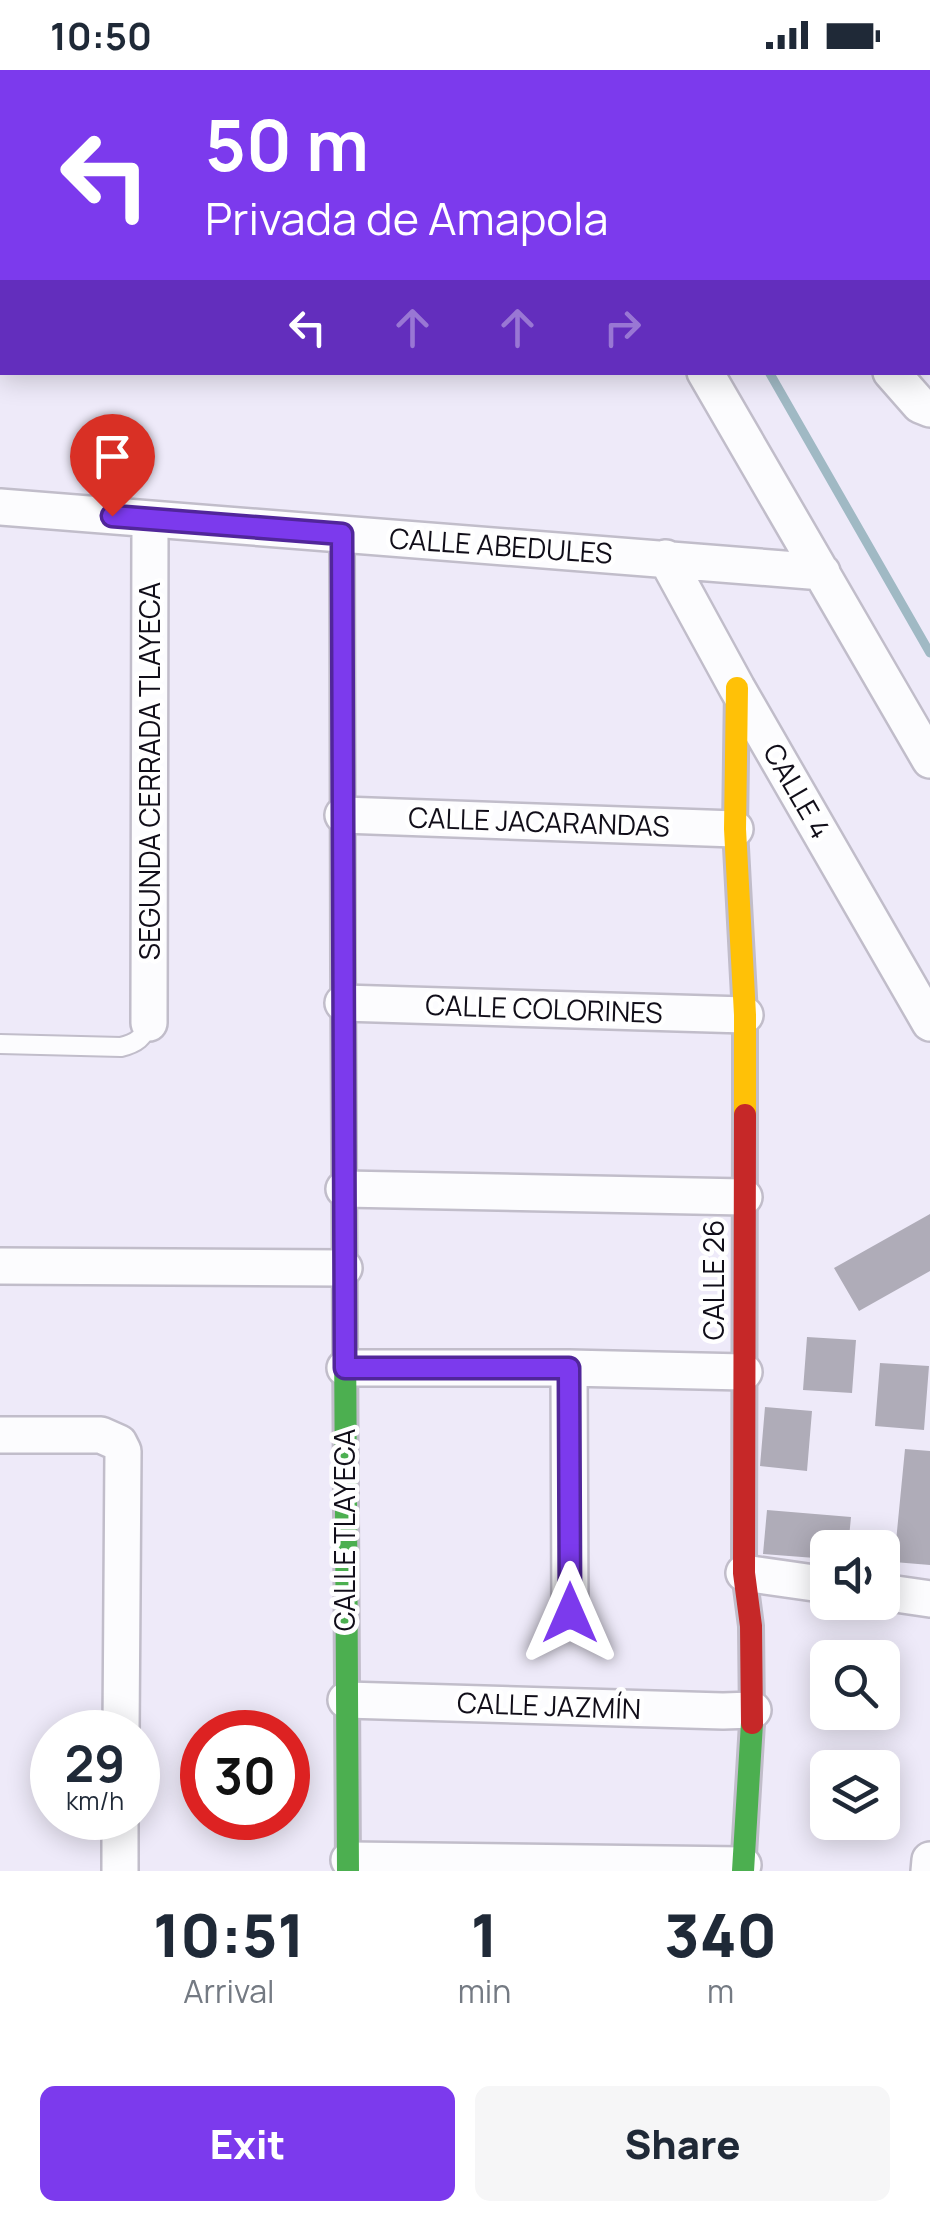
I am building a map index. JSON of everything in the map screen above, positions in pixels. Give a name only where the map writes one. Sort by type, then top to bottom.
[{"type":"street","points":[[707,375],[930,760]]},
{"type":"street","points":[[894,375],[920,404],[930,409]]},
{"type":"street","name":"CALLE ABEDULES","points":[[0,507],[822,572]]},
{"type":"street","name":"SEGUNDA CERRADA TLAYECA","points":[[150,519],[150,1023]]},
{"type":"street","name":"CALLE TLAYECA","points":[[342,534],[348,1865]]},
{"type":"street","name":"CALLE 4","points":[[666,558],[930,1023]]},
{"type":"street","name":"CALLE 26","points":[[738,688],[735,829],[745,1015],[744,1573],[751,1626],[753,1710],[744,1868]]},
{"type":"street","name":"CALLE JACARANDAS","points":[[343,816],[735,829]]},
{"type":"street","name":"CALLE COLORINES","points":[[344,1003],[745,1015]]},
{"type":"street","points":[[344,1190],[744,1197]]},
{"type":"street","points":[[0,1266],[344,1268]]},
{"type":"street","points":[[345,1368],[744,1372]]},
{"type":"street","points":[[569,1368],[570,1613]]},
{"type":"street","points":[[0,1435],[102,1436],[119,1442],[123,1451],[121,1710]]},
{"type":"street","points":[[744,1573],[810,1582]]},
{"type":"street","points":[[900,1595],[930,1599]]},
{"type":"street","name":"CALLE JAZMÍN","points":[[346,1700],[753,1710]]},
{"type":"street","points":[[120,1840],[120,1871]]},
{"type":"street","points":[[929,1871],[930,1860]]},
{"type":"street","points":[[348,1865],[744,1868]]},
{"type":"lane","points":[[0,1044],[121,1047],[144,1036],[150,1023]]},
{"type":"building","points":[[930,1214],[930,1271],[859,1311],[834,1268]]},
{"type":"building","points":[[807,1337],[856,1340],[852,1393],[803,1390]]},
{"type":"building","points":[[880,1363],[929,1366],[924,1430],[875,1426]]},
{"type":"building","points":[[765,1407],[812,1411],[807,1471],[760,1466]]},
{"type":"building","points":[[905,1449],[930,1451],[930,1565],[900,1562],[897,1530]]},
{"type":"building","points":[[767,1510],[851,1517],[850,1530],[810,1530],[810,1558],[763,1554]]},
{"type":"waterway","points":[[771,375],[930,653]]},
{"type":"traffic: fast","points":[[343,966],[348,1871]]},
{"type":"traffic: fast","points":[[743,1871],[752,1723]]},
{"type":"traffic: slow","points":[[342,534],[343,966]]},
{"type":"traffic: slow","points":[[737,688],[735,829],[745,1015],[745,1115]]},
{"type":"traffic: jam","points":[[745,1115],[744,1573],[751,1626],[752,1723]]},
{"type":"route","points":[[112,516],[342,534],[345,1368],[569,1368],[570,1613]]}]
